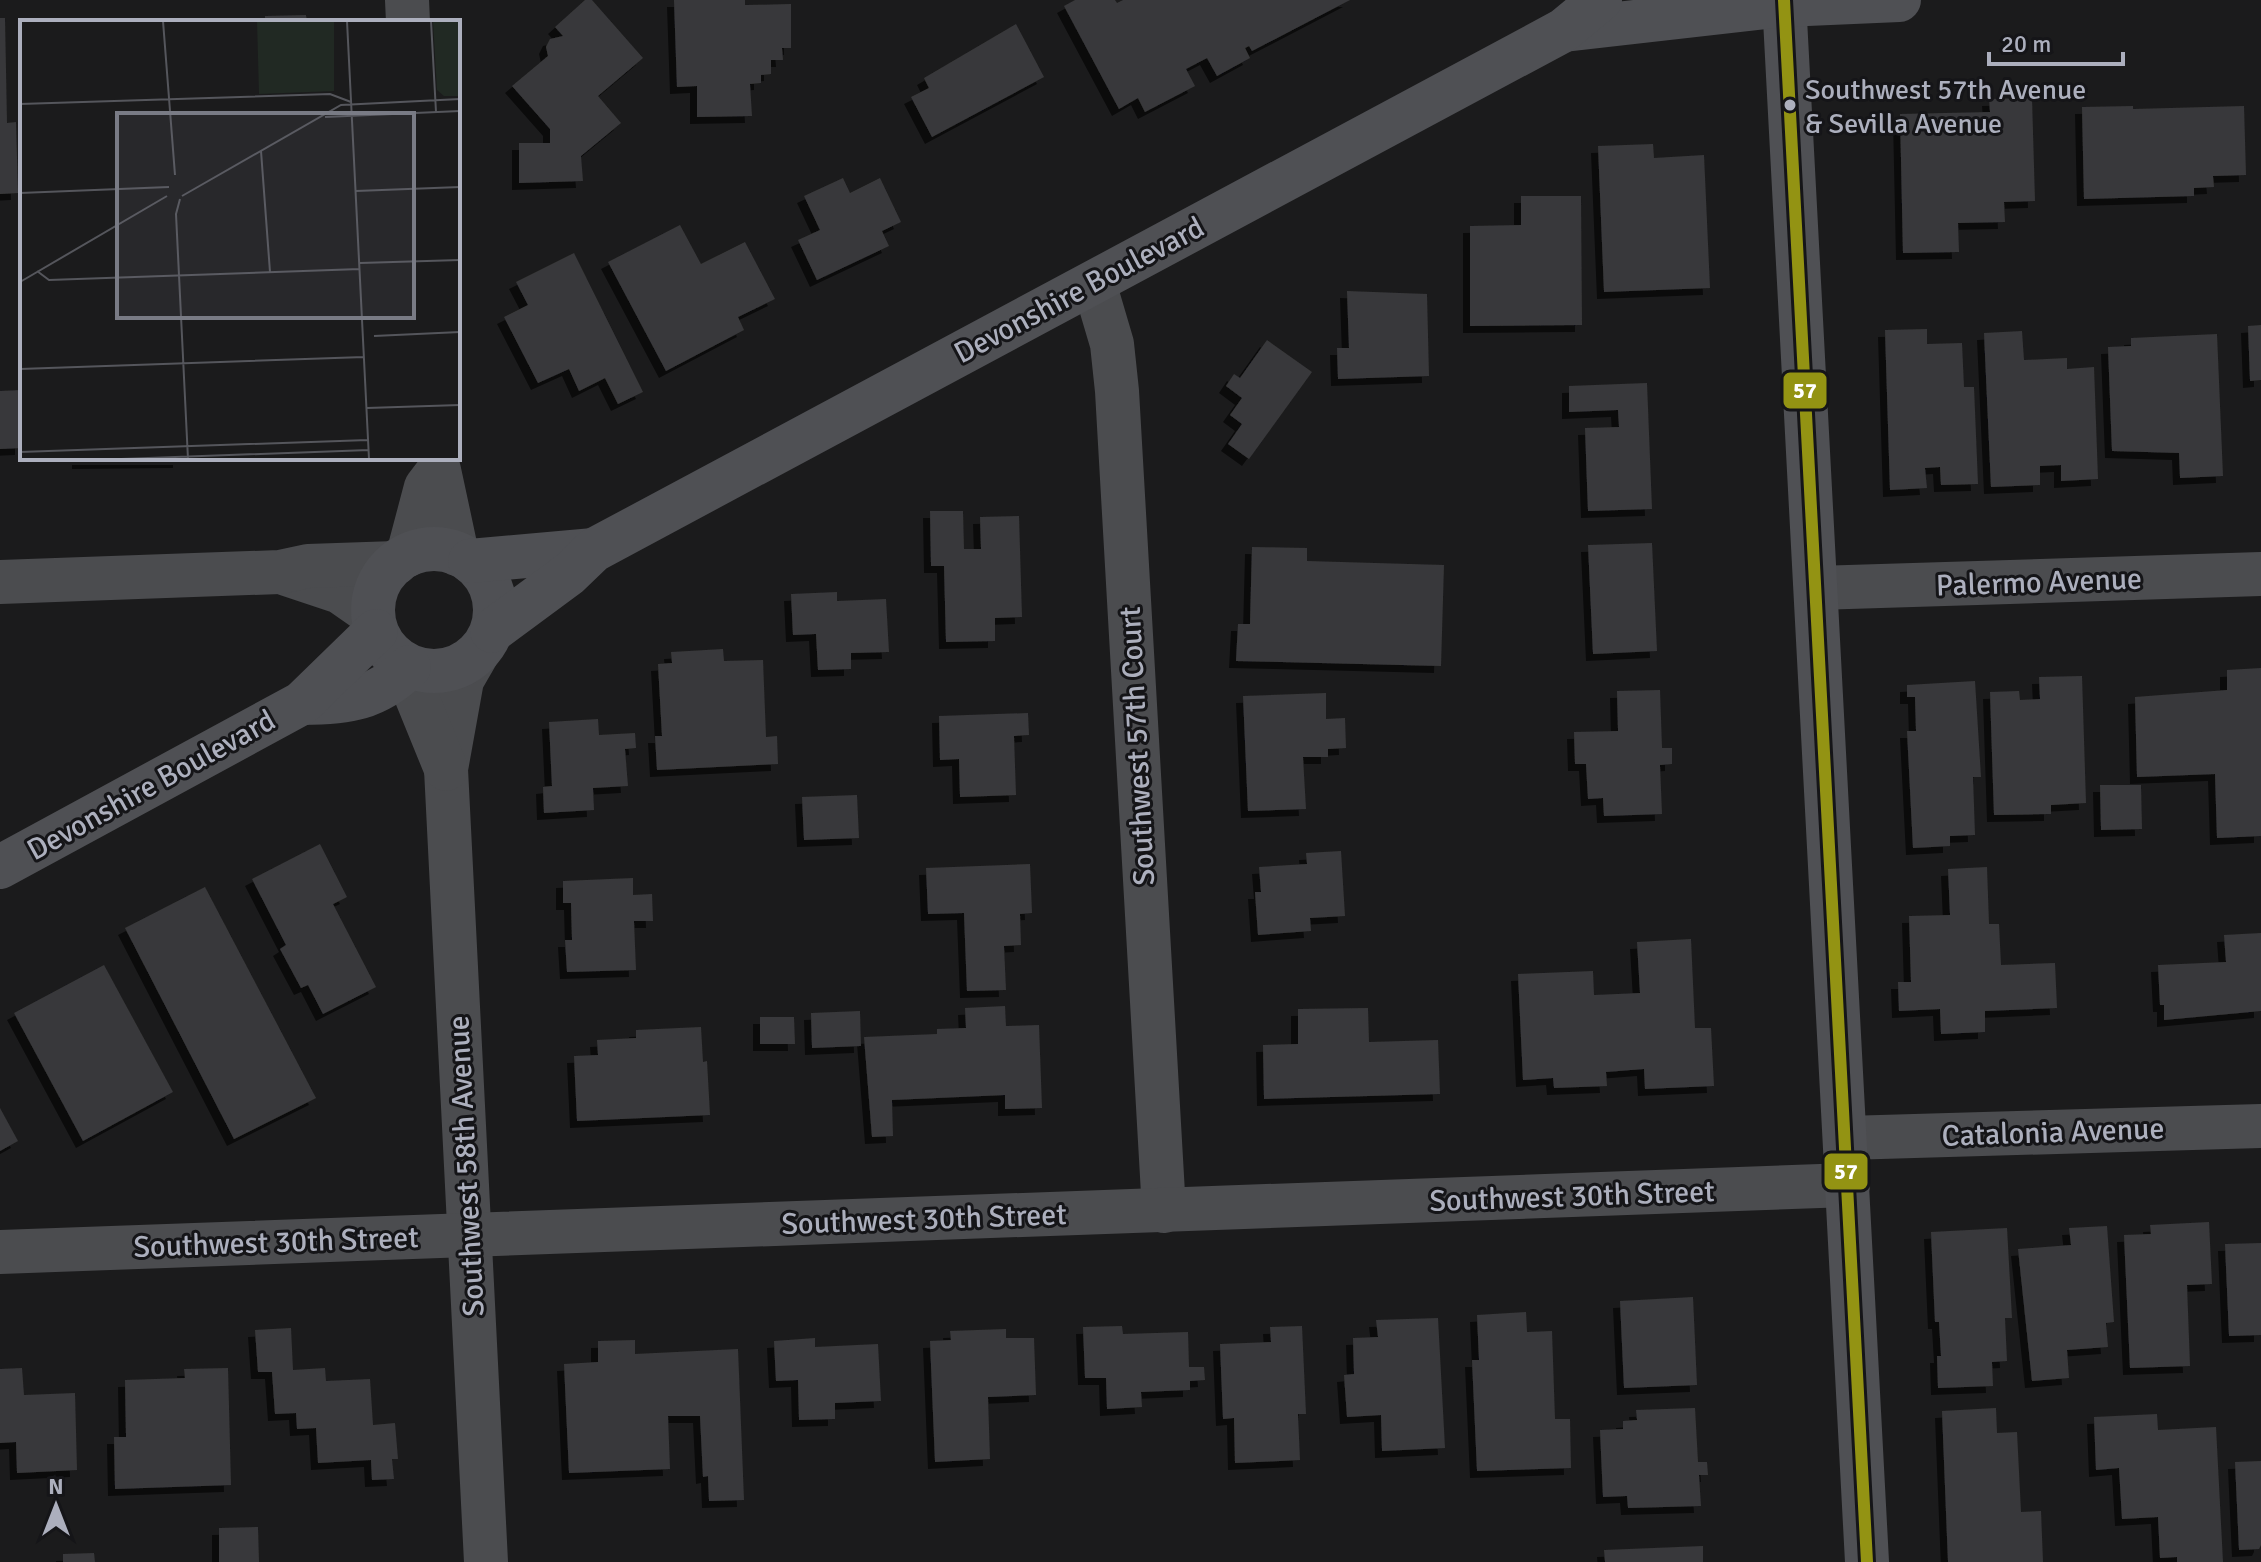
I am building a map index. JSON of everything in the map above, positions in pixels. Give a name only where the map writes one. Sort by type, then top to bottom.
[{"type":"street","points":[[407,0],[408,20]]},
{"type":"street","name":"Devonshire Boulevard","points":[[485,642],[594,550],[1564,30],[1600,0]]},
{"type":"street","name":"Devonshire Boulevard","points":[[1564,30],[1784,2],[1899,0]]},
{"type":"street","points":[[1784,2],[1867,1562]]},
{"type":"street","name":"Southwest 57th Court","points":[[1094,283],[1112,344],[1117,391],[1164,1211]]},
{"type":"street","points":[[438,464],[464,557]]},
{"type":"street","points":[[374,623],[378,586],[402,559],[426,487],[438,464]]},
{"type":"street","points":[[0,582],[280,572],[308,566],[402,559],[441,549],[464,557],[485,574],[493,592],[496,612],[485,642],[449,670],[413,668],[389,652],[374,623],[340,592],[280,572]]},
{"type":"street","name":"Devonshire Boulevard","points":[[464,557],[594,550]]},
{"type":"street","name":"Palermo Avenue","points":[[1816,588],[2261,574]]},
{"type":"street","name":"Devonshire Boulevard","points":[[0,867],[302,703],[374,623]]},
{"type":"street","name":"Southwest 58th Avenue","points":[[485,642],[460,689],[446,769],[486,1562]]},
{"type":"street","name":"Devonshire Boulevard","points":[[302,703],[359,699],[387,688],[413,668]]},
{"type":"street","name":"Southwest 58th Avenue","points":[[413,668],[415,693],[446,769]]},
{"type":"street","name":"Catalonia Avenue","points":[[1846,1138],[2261,1126]]},
{"type":"street","name":"Southwest 30th Street","points":[[0,1252],[1848,1185]]},
{"type":"building","points":[[585,0],[592,0],[643,58],[598,96],[621,123],[581,156],[583,181],[519,183],[519,143],[550,143],[550,129],[512,86],[548,56],[546,47],[550,39],[563,36],[555,27]]},
{"type":"building","points":[[674,0],[745,0],[745,5],[791,4],[791,48],[782,48],[783,60],[771,60],[771,74],[761,75],[761,83],[750,84],[752,116],[697,117],[697,86],[677,87]]},
{"type":"building","points":[[1075,0],[1115,0],[1117,3],[1123,0],[1350,0],[1252,51],[1249,46],[1245,48],[1250,58],[1217,76],[1207,58],[1186,69],[1195,86],[1145,112],[1138,98],[1119,109],[1064,6]]},
{"type":"building","points":[[306,15],[307,20],[265,20],[265,16]]},
{"type":"building","points":[[0,18],[5,18],[7,123],[16,122],[18,193],[0,194]]},
{"type":"building","points":[[1016,24],[1044,77],[932,137],[911,97],[929,88],[924,78]]},
{"type":"building","points":[[2032,98],[2035,201],[2004,202],[2005,222],[1958,223],[1959,252],[1903,253],[1900,114],[1990,112],[1989,99]]},
{"type":"building","points":[[2133,106],[2133,109],[2244,106],[2246,175],[2213,176],[2214,187],[2194,188],[2194,196],[2084,199],[2082,107]]},
{"type":"building","points":[[1653,144],[1654,158],[1704,155],[1710,288],[1604,292],[1598,146]]},
{"type":"building","points":[[843,178],[850,193],[880,178],[901,222],[882,231],[889,246],[817,280],[798,240],[820,230],[804,196]]},
{"type":"building","points":[[1521,196],[1581,196],[1582,325],[1470,326],[1470,226],[1521,225]]},
{"type":"building","points":[[680,225],[701,264],[745,242],[775,299],[738,317],[744,330],[666,371],[608,262]]},
{"type":"building","points":[[574,253],[643,392],[618,404],[605,378],[579,391],[569,369],[538,383],[504,317],[528,305],[516,282]]},
{"type":"building","points":[[1347,291],[1427,294],[1429,376],[1338,379],[1337,348],[1349,348]]},
{"type":"building","points":[[2261,325],[2261,380],[2250,381],[2248,326]]},
{"type":"building","points":[[1927,329],[1927,344],[1962,343],[1964,387],[1974,387],[1978,484],[1941,485],[1940,467],[1925,468],[1927,488],[1890,490],[1885,330]]},
{"type":"building","points":[[2022,331],[2024,360],[2067,358],[2067,369],[2094,367],[2098,479],[2061,481],[2061,465],[2040,466],[2040,485],[1991,487],[1984,333]]},
{"type":"building","points":[[2217,334],[2223,476],[2180,478],[2179,453],[2112,451],[2108,347],[2131,346],[2131,338]]},
{"type":"building","points":[[1267,340],[1312,372],[1249,459],[1228,444],[1242,424],[1230,415],[1242,398],[1226,386],[1234,374],[1240,378]]},
{"type":"building","points":[[1647,383],[1652,509],[1588,511],[1585,428],[1619,427],[1618,410],[1569,412],[1569,386]]},
{"type":"building","points":[[20,390],[20,448],[0,449],[0,391]]},
{"type":"building","points":[[79,460],[180,460],[180,461]]},
{"type":"building","points":[[930,511],[963,511],[964,549],[981,549],[980,517],[1019,516],[1022,617],[995,618],[995,641],[946,642],[944,566],[931,566]]},
{"type":"building","points":[[1652,543],[1657,651],[1593,654],[1588,545]]},
{"type":"building","points":[[1252,547],[1307,548],[1307,561],[1444,565],[1441,666],[1236,661],[1238,624],[1250,624]]},
{"type":"building","points":[[837,592],[837,601],[886,599],[889,652],[851,653],[851,669],[818,670],[816,634],[793,635],[791,594]]},
{"type":"building","points":[[723,649],[724,661],[763,660],[766,737],[777,736],[778,764],[657,770],[655,736],[662,736],[658,664],[672,663],[671,652]]},
{"type":"building","points":[[2261,668],[2261,836],[2217,838],[2215,774],[2137,777],[2135,697],[2227,690],[2227,670]]},
{"type":"building","points":[[2082,676],[2086,803],[2051,805],[2051,814],[1994,815],[1990,692],[2019,691],[2020,700],[2040,699],[2039,677]]},
{"type":"building","points":[[1975,681],[1981,777],[1973,777],[1975,835],[1950,836],[1950,846],[1913,848],[1907,731],[1916,731],[1915,697],[1907,697],[1907,685]]},
{"type":"building","points":[[1660,690],[1662,748],[1672,748],[1672,764],[1660,765],[1662,814],[1604,816],[1603,798],[1588,799],[1586,764],[1575,764],[1574,732],[1618,731],[1617,691]]},
{"type":"building","points":[[1326,693],[1326,719],[1345,718],[1346,748],[1328,749],[1328,757],[1303,757],[1306,809],[1248,811],[1243,696]]},
{"type":"building","points":[[1028,713],[1029,735],[1014,736],[1016,795],[960,797],[959,759],[940,760],[939,716]]},
{"type":"building","points":[[598,719],[599,735],[635,733],[636,748],[625,749],[628,786],[593,788],[594,810],[544,813],[543,787],[552,786],[549,722]]},
{"type":"building","points":[[2100,785],[2141,785],[2142,829],[2101,830]]},
{"type":"building","points":[[857,795],[859,838],[804,840],[802,797]]},
{"type":"building","points":[[320,844],[347,897],[333,904],[376,987],[323,1014],[308,985],[301,988],[280,949],[286,945],[252,879]]},
{"type":"building","points":[[1341,851],[1345,916],[1310,918],[1311,931],[1258,935],[1255,892],[1261,892],[1259,867],[1307,864],[1306,853]]},
{"type":"building","points":[[1030,864],[1032,913],[1020,914],[1021,945],[1004,946],[1006,990],[967,991],[964,913],[928,914],[926,868]]},
{"type":"building","points":[[1987,867],[1989,924],[1999,924],[2001,965],[2055,963],[2057,1008],[1985,1011],[1985,1032],[1941,1034],[1940,1009],[1899,1011],[1898,982],[1911,982],[1909,916],[1950,915],[1948,869]]},
{"type":"building","points":[[633,878],[633,895],[652,894],[653,921],[634,921],[636,970],[567,972],[565,940],[572,940],[571,903],[563,903],[563,881]]},
{"type":"building","points":[[205,887],[316,1098],[234,1139],[125,928]]},
{"type":"building","points":[[2261,933],[2261,1011],[2164,1020],[2158,965],[2226,962],[2224,935]]},
{"type":"building","points":[[1691,939],[1695,1028],[1711,1028],[1714,1086],[1645,1089],[1644,1069],[1606,1072],[1607,1086],[1554,1088],[1553,1078],[1523,1080],[1518,974],[1593,971],[1594,995],[1640,993],[1637,942]]},
{"type":"building","points":[[104,965],[173,1092],[83,1141],[14,1013]]},
{"type":"building","points":[[1005,1006],[1006,1026],[1039,1025],[1042,1108],[1005,1109],[1005,1095],[892,1100],[893,1136],[872,1137],[864,1037],[937,1034],[937,1029],[966,1028],[965,1008]]},
{"type":"building","points":[[1368,1008],[1369,1042],[1438,1040],[1440,1094],[1264,1099],[1263,1045],[1298,1044],[1298,1009]]},
{"type":"building","points":[[860,1011],[861,1046],[812,1048],[811,1013]]},
{"type":"building","points":[[760,1017],[794,1017],[795,1044],[760,1044]]},
{"type":"building","points":[[701,1027],[703,1062],[707,1061],[710,1115],[577,1121],[574,1056],[598,1055],[597,1040],[636,1038],[636,1030]]},
{"type":"building","points":[[0,1108],[18,1141],[0,1151]]},
{"type":"building","points":[[2209,1222],[2212,1284],[2187,1285],[2190,1366],[2130,1368],[2124,1235],[2151,1234],[2150,1225]]},
{"type":"building","points":[[2107,1226],[2114,1322],[2106,1323],[2108,1347],[2067,1350],[2069,1378],[2032,1381],[2018,1249],[2071,1245],[2069,1228]]},
{"type":"building","points":[[2007,1228],[2012,1318],[2005,1318],[2007,1361],[1992,1362],[1993,1386],[1938,1388],[1937,1356],[1941,1356],[1939,1322],[1935,1322],[1931,1232]]},
{"type":"building","points":[[2261,1243],[2261,1335],[2229,1336],[2225,1244]]},
{"type":"building","points":[[1693,1297],[1697,1385],[1624,1388],[1620,1301]]},
{"type":"building","points":[[1526,1312],[1527,1332],[1552,1331],[1555,1419],[1570,1419],[1571,1468],[1477,1471],[1472,1360],[1479,1360],[1477,1315]]},
{"type":"building","points":[[1438,1318],[1445,1448],[1382,1451],[1381,1415],[1347,1417],[1344,1375],[1354,1374],[1353,1338],[1378,1337],[1376,1320]]},
{"type":"building","points":[[1122,1326],[1123,1334],[1188,1332],[1189,1367],[1204,1367],[1205,1380],[1190,1381],[1190,1390],[1141,1392],[1142,1407],[1107,1409],[1106,1378],[1085,1378],[1083,1327]]},
{"type":"building","points":[[1302,1326],[1306,1414],[1298,1414],[1300,1460],[1235,1463],[1234,1418],[1223,1419],[1220,1344],[1271,1342],[1270,1327]]},
{"type":"building","points":[[291,1328],[293,1370],[325,1368],[326,1381],[370,1379],[373,1425],[395,1423],[398,1459],[392,1459],[394,1479],[372,1480],[371,1460],[318,1463],[316,1428],[297,1429],[296,1413],[275,1414],[272,1372],[258,1372],[255,1330]]},
{"type":"building","points":[[1006,1329],[1006,1338],[1034,1338],[1036,1395],[988,1397],[990,1459],[935,1462],[930,1341],[951,1340],[950,1331]]},
{"type":"building","points":[[815,1338],[815,1347],[878,1344],[881,1401],[835,1403],[835,1419],[799,1420],[798,1380],[776,1381],[774,1341]]},
{"type":"building","points":[[635,1340],[635,1354],[738,1349],[744,1500],[709,1501],[708,1476],[703,1477],[700,1416],[668,1416],[670,1469],[569,1473],[564,1364],[598,1362],[598,1341]]},
{"type":"building","points":[[22,1368],[24,1395],[75,1393],[77,1470],[17,1473],[16,1442],[0,1443],[0,1369]]},
{"type":"building","points":[[228,1368],[231,1485],[115,1489],[114,1437],[126,1437],[125,1380],[185,1378],[184,1369]]},
{"type":"building","points":[[1695,1408],[1698,1462],[1707,1462],[1708,1475],[1699,1475],[1701,1506],[1628,1508],[1627,1496],[1603,1497],[1600,1430],[1623,1429],[1623,1421],[1637,1420],[1636,1410]]},
{"type":"building","points":[[1996,1408],[1997,1433],[2017,1432],[2021,1512],[2041,1511],[2043,1562],[1948,1562],[1942,1411]]},
{"type":"building","points":[[2157,1414],[2158,1430],[2216,1427],[2223,1562],[2177,1562],[2177,1557],[2160,1558],[2158,1517],[2122,1519],[2119,1468],[2096,1470],[2094,1417]]},
{"type":"building","points":[[2261,1461],[2261,1545],[2259,1549],[2239,1550],[2235,1462]]},
{"type":"building","points":[[258,1527],[259,1562],[219,1562],[219,1528]]},
{"type":"building","points":[[1703,1546],[1703,1562],[1605,1562],[1604,1550]]},
{"type":"building","points":[[94,1553],[95,1562],[63,1562],[63,1554]]},
{"type":"transit line","name":"57","points":[[1784,0],[1867,1562]]},
{"type":"place","name":"Southwest 57th Avenue & Sevilla Avenue","points":[[1790,105]]}]
